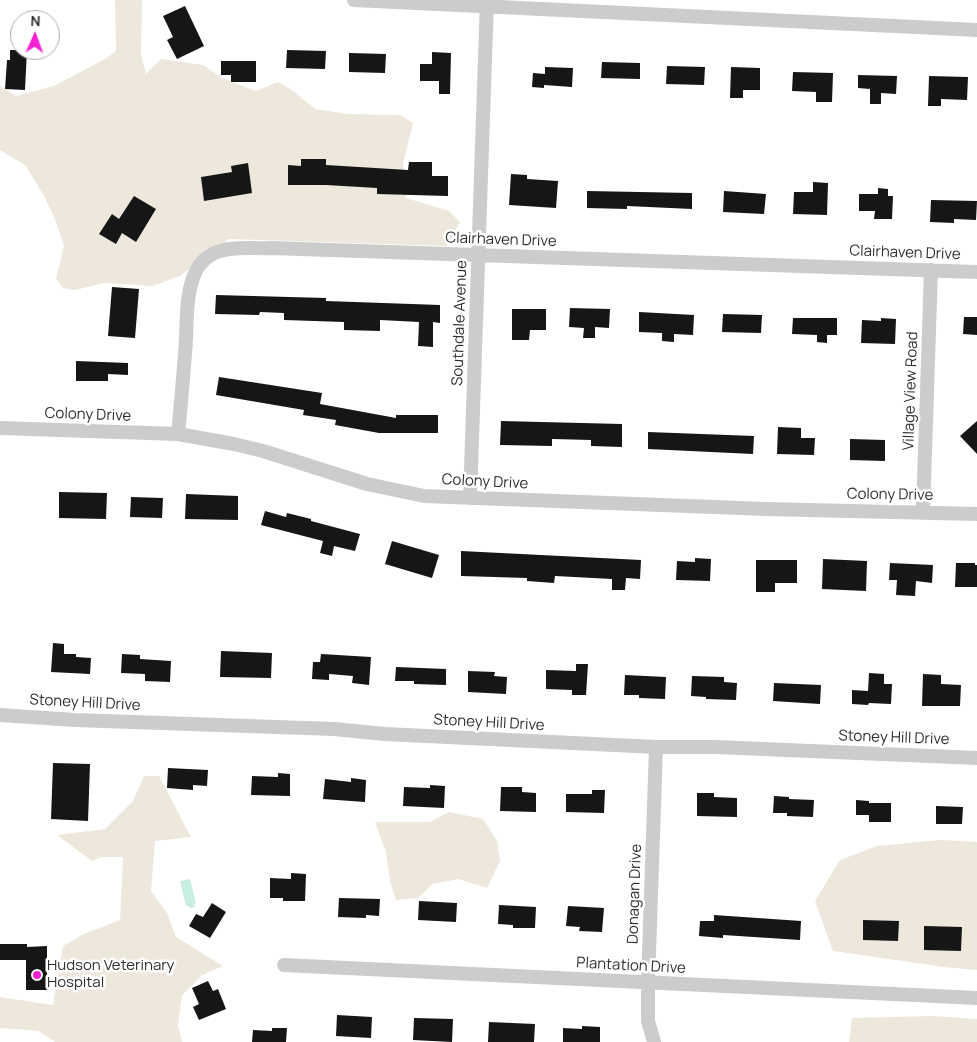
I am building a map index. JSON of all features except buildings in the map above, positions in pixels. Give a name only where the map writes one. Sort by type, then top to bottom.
[{"type":"street","points":[[354,0],[487,3],[977,30]]},
{"type":"street","name":"Southdale Avenue","points":[[470,498],[487,3]]},
{"type":"street","name":"Clairhaven Drive","points":[[178,434],[188,294],[193,277],[199,266],[218,251],[271,248],[977,272]]},
{"type":"street","name":"Village View Road","points":[[923,512],[931,270]]},
{"type":"street","name":"Colony Drive","points":[[0,428],[178,434],[263,451],[334,475],[424,496],[766,509],[977,514]]},
{"type":"street","name":"Stoney Hill Drive","points":[[0,715],[75,720],[334,729],[385,734],[656,747],[715,747],[977,758]]},
{"type":"street","name":"Donagan Drive","points":[[654,1042],[648,1021],[648,983],[656,747]]},
{"type":"street","name":"Plantation Drive","points":[[284,965],[977,998]]},
{"type":"shaded area","points":[[115,0],[142,0],[141,55],[146,74],[161,59],[203,65],[222,78],[256,91],[278,82],[292,90],[315,109],[348,114],[400,115],[413,123],[403,164],[406,198],[449,211],[460,222],[447,246],[229,239],[180,276],[153,286],[105,283],[75,290],[63,288],[56,279],[64,246],[55,219],[43,194],[25,165],[0,150],[0,86],[16,96],[54,86],[105,59],[116,51]]},
{"type":"shaded area","points":[[144,776],[159,776],[191,837],[155,841],[151,891],[167,913],[176,937],[223,966],[202,975],[182,995],[178,1025],[182,1042],[55,1042],[39,1031],[0,1028],[0,997],[53,1005],[63,946],[84,934],[120,920],[123,857],[101,857],[92,861],[57,835],[105,829],[133,801]]},
{"type":"shaded area","points":[[449,812],[483,819],[497,841],[500,861],[487,888],[458,879],[433,884],[418,898],[396,900],[390,881],[386,852],[375,822],[430,822]]},
{"type":"shaded area","points":[[941,840],[977,842],[977,970],[833,951],[815,901],[840,860],[877,846]]},
{"type":"shaded area","points":[[190,879],[196,903],[194,904],[195,907],[189,908],[188,905],[186,906],[180,881]]},
{"type":"shaded area","points":[[933,1016],[977,1019],[977,1042],[849,1042],[852,1018]]},
{"type":"place","name":"Hudson Veterinary Hospital","points":[[37,975]]}]
